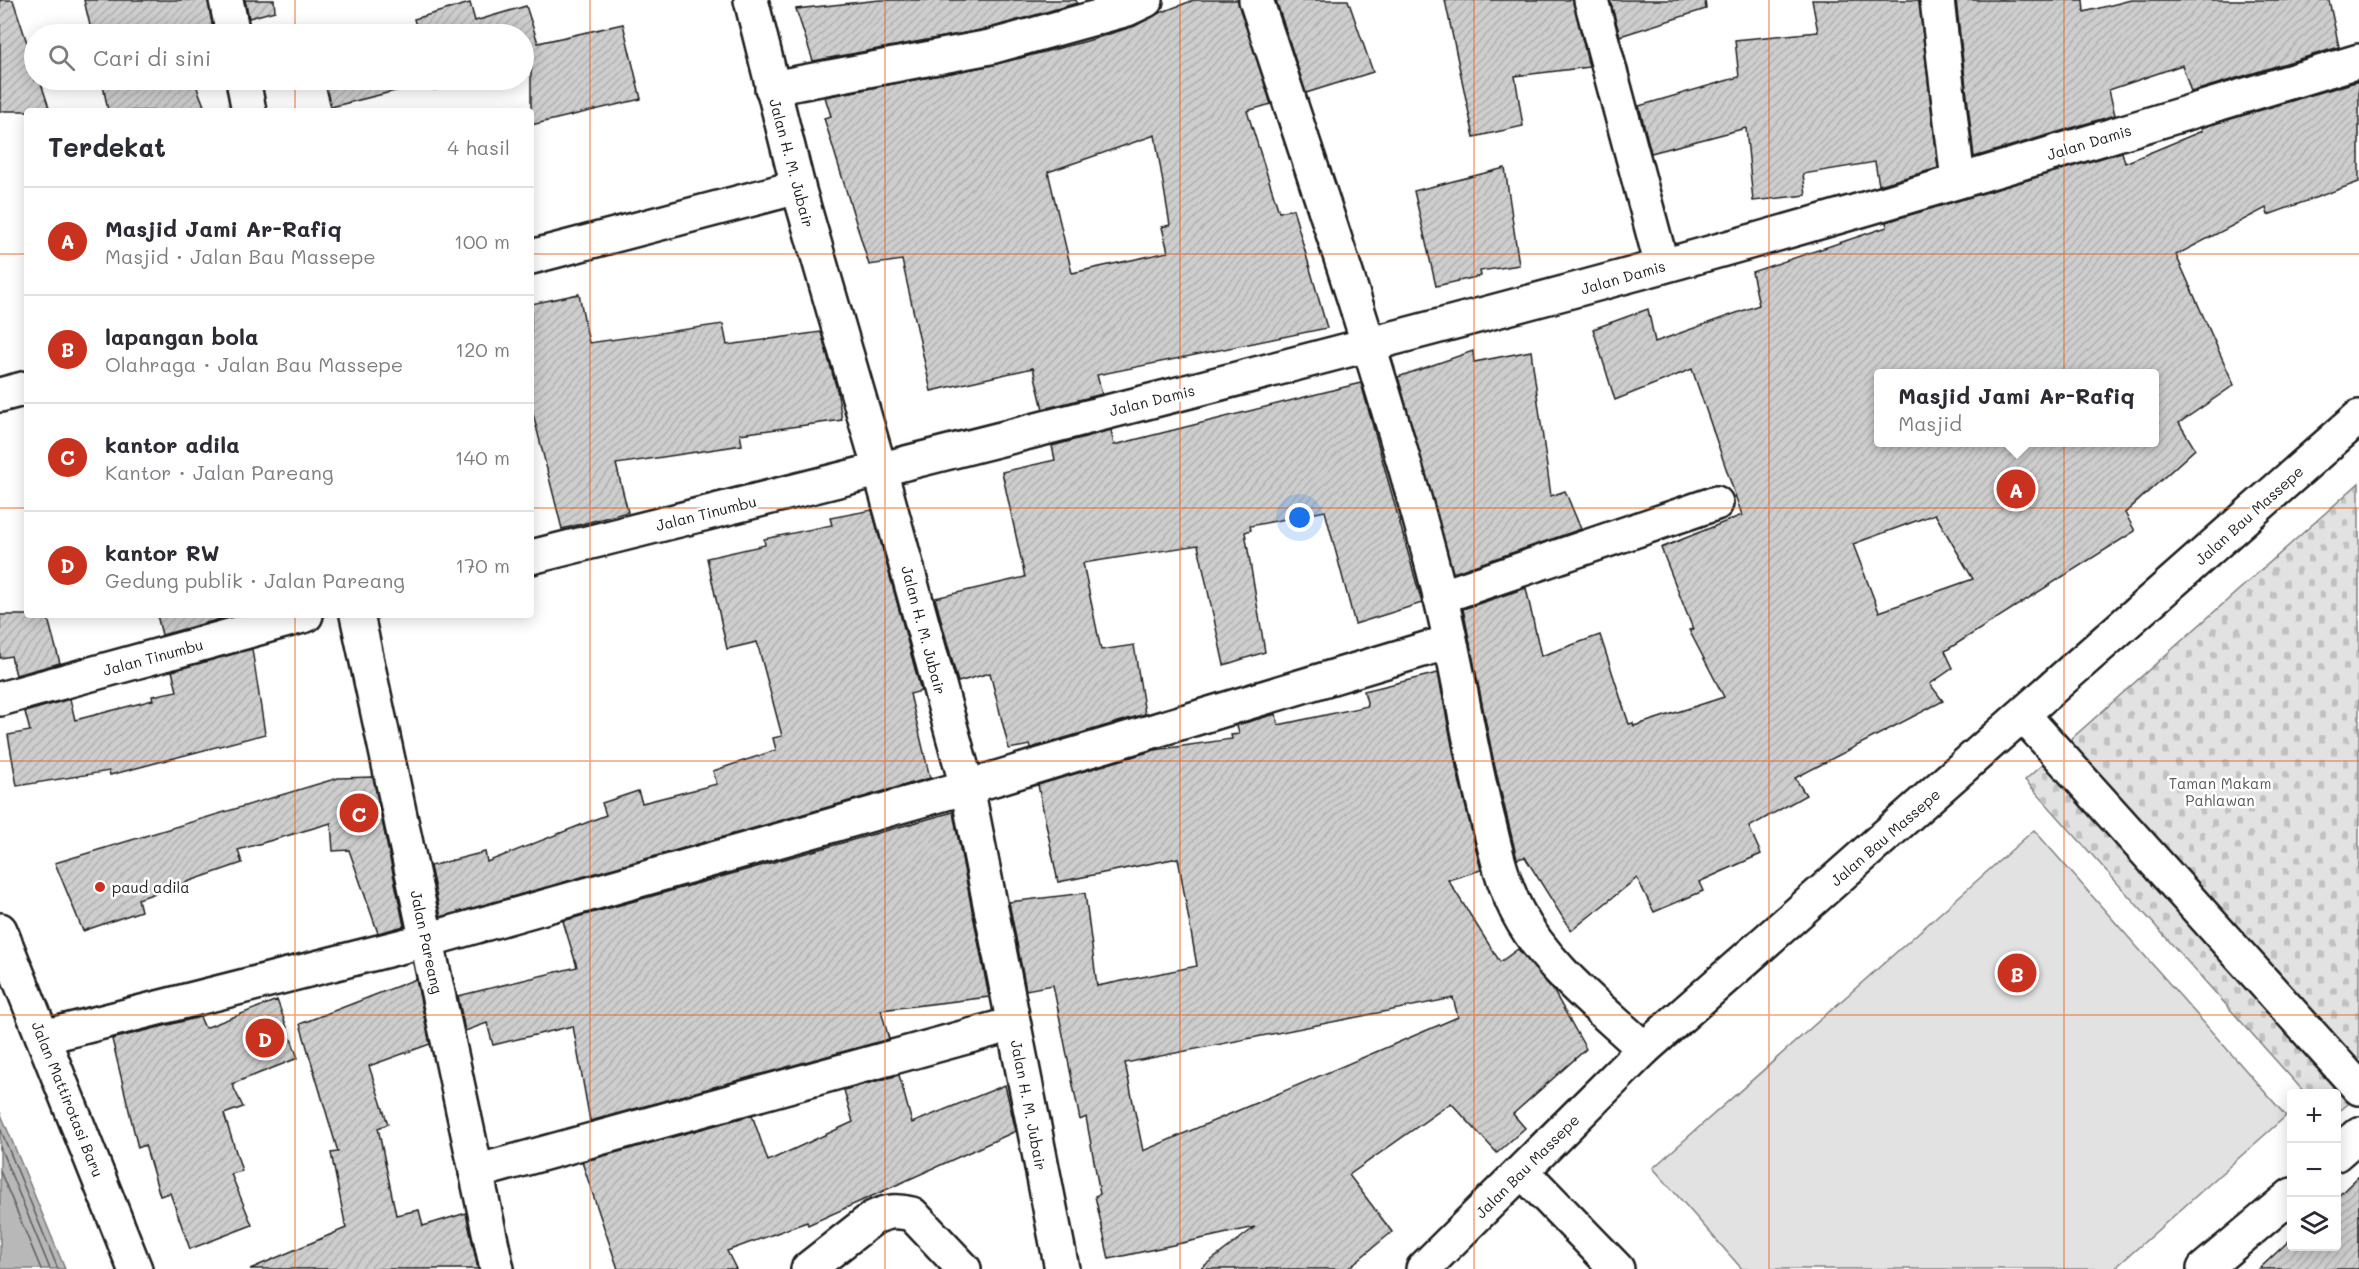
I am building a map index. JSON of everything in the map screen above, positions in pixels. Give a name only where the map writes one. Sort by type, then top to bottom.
[{"type":"main road","points":[[226,0],[231,24]]},
{"type":"main road","name":"Jalan H. M. Jubair","points":[[751,0],[798,187],[880,470],[967,788],[1062,1269]]},
{"type":"main road","points":[[772,87],[990,47],[1127,9],[1146,0]]},
{"type":"main road","points":[[1256,0],[1370,345],[1440,597],[1476,773],[1505,886],[1519,915],[1539,947],[1578,988],[1644,1048]]},
{"type":"main road","points":[[1591,0],[1662,266]]},
{"type":"main road","points":[[1936,0],[1958,181]]},
{"type":"main road","name":"Jalan Damis","points":[[880,470],[1370,345],[1662,266],[1958,181],[2359,61]]},
{"type":"main road","points":[[245,90],[248,108]]},
{"type":"main road","points":[[534,256],[798,187]]},
{"type":"main road","points":[[0,395],[24,389]]},
{"type":"main road","name":"Jalan Bau Massepe","points":[[1423,1269],[1644,1048],[2359,417]]},
{"type":"main road","name":"Jalan Tinumbu","points":[[534,556],[880,470]]},
{"type":"main road","points":[[1440,597],[1716,503]]},
{"type":"main road","name":"Jalan Tinumbu","points":[[0,699],[295,618]]},
{"type":"main road","name":"Jalan Pareang","points":[[358,618],[497,1269]]},
{"type":"main road","points":[[43,1038],[427,940],[967,788],[1449,642]]},
{"type":"main road","points":[[2023,715],[2359,1088]]},
{"type":"main road","name":"Jalan Mattirotasi Baru","points":[[0,930],[135,1269]]},
{"type":"main road","points":[[476,1172],[1013,1024]]},
{"type":"main road","points":[[2341,1150],[2359,1134]]},
{"type":"main road","points":[[1522,1171],[1617,1269]]},
{"type":"main road","points":[[2204,1269],[2290,1197]]},
{"type":"main road","points":[[808,1269],[873,1218],[883,1213],[900,1211],[912,1214],[964,1269]]},
{"type":"green space","name":"Taman Makam Pahlawan","points":[[2359,483],[2359,1095],[2341,1110],[2341,1089],[2301,1089],[2025,780]]},
{"type":"green space","points":[[2034,830],[2286,1116],[2114,1269],[1742,1269],[1653,1168]]},
{"type":"water","points":[[0,1112],[65,1269],[0,1269]]},
{"type":"building","points":[[0,0],[13,0],[24,34],[24,90],[43,90],[49,108],[0,111]]},
{"type":"building","points":[[84,0],[208,0],[212,24],[90,24]]},
{"type":"building","points":[[245,0],[274,0],[275,11],[249,18]]},
{"type":"building","points":[[880,0],[1076,0],[1077,3],[986,29],[813,61],[796,9]]},
{"type":"building","points":[[1194,0],[1238,0],[1271,104],[1247,111],[1279,212],[1293,209],[1327,328],[1097,375],[1102,394],[1043,409],[1033,368],[931,391],[902,260],[869,265],[824,118],[831,116],[825,97],[993,65],[1087,41],[1135,26],[1157,14]],"holes":[[[1155,135],[1170,225],[1162,227],[1168,252],[1072,273],[1048,172]]]},
{"type":"building","points":[[1276,0],[1348,0],[1373,72],[1306,93]]},
{"type":"building","points":[[1445,0],[1573,0],[1589,67],[1515,76],[1523,126],[1474,137]]},
{"type":"building","points":[[1610,0],[1705,0],[1706,9],[1620,36]]},
{"type":"building","points":[[1812,0],[1919,0],[1938,168],[1879,185],[1875,162],[1803,174],[1806,195],[1753,201],[1746,128],[1651,153],[1639,106],[1739,77],[1735,40],[1818,32]]},
{"type":"building","points":[[1956,0],[2083,0],[2084,12],[2131,0],[2329,0],[2339,47],[2191,92],[2182,65],[2109,90],[2115,115],[1974,157]]},
{"type":"building","points":[[470,3],[475,21],[526,6],[532,24],[415,24],[414,19]]},
{"type":"building","points":[[623,24],[641,99],[534,124],[534,108],[531,108],[531,90],[534,90],[534,31],[538,43]]},
{"type":"building","points":[[2359,81],[2359,182],[2268,215],[2266,208],[2176,255],[2234,385],[2179,423],[2195,449],[2125,513],[2135,531],[1945,651],[1953,668],[1930,684],[1943,701],[1795,778],[1806,795],[1749,827],[1761,854],[1699,882],[1703,891],[1654,912],[1637,878],[1571,931],[1525,857],[1517,859],[1494,763],[1463,609],[1526,588],[1541,656],[1600,635],[1629,724],[1633,723],[1634,726],[1724,697],[1689,630],[1693,629],[1661,548],[1742,515],[1692,369],[1615,400],[1593,329],[1648,309],[1655,342],[1759,305],[1752,272],[1887,227],[1886,222],[2122,152],[2125,163],[2202,131],[2201,128]],"holes":[[[1935,514],[1973,579],[1879,612],[1853,544]]]},
{"type":"building","points":[[104,90],[198,90],[205,108],[107,108]]},
{"type":"building","points":[[327,90],[399,90],[331,107]]},
{"type":"building","points":[[1505,168],[1519,265],[1480,271],[1481,276],[1436,286],[1414,191]]},
{"type":"building","points":[[579,294],[589,343],[723,324],[727,345],[821,332],[837,390],[842,420],[740,434],[742,445],[616,464],[628,512],[562,529],[534,418],[534,303]]},
{"type":"building","points":[[1473,351],[1474,362],[1531,351],[1551,496],[1565,491],[1581,529],[1453,573],[1398,377]]},
{"type":"building","points":[[1361,383],[1422,603],[1355,624],[1325,511],[1250,526],[1251,530],[1245,532],[1265,652],[1224,665],[1198,545],[1083,563],[1101,650],[1134,645],[1145,714],[1031,748],[1030,745],[1009,749],[990,673],[958,682],[935,598],[1025,577],[1002,472],[1055,460],[1052,446],[1111,430],[1114,445]]},
{"type":"building","points":[[872,510],[921,691],[910,694],[930,778],[441,917],[430,866],[485,852],[487,862],[606,815],[602,803],[638,791],[642,803],[717,784],[713,771],[776,750],[773,738],[782,736],[757,642],[727,649],[707,558],[765,545],[764,539],[832,525],[830,518]]},
{"type":"building","points":[[0,615],[48,618],[60,663],[16,675],[11,656],[0,658]]},
{"type":"building","points":[[158,618],[224,618],[162,635]]},
{"type":"building","points":[[252,649],[265,734],[110,775],[109,771],[17,786],[8,735],[30,731],[25,712],[70,699],[75,720],[153,700],[152,696],[177,691],[172,671]]},
{"type":"building","points":[[1438,673],[1457,771],[1481,870],[1448,880],[1500,962],[1518,949],[1553,990],[1586,1049],[1513,1114],[1525,1128],[1497,1153],[1451,1103],[1349,1175],[1392,1232],[1347,1269],[1200,1269],[1255,1227],[1109,1259],[1095,1196],[1100,1194],[1086,1117],[1080,1120],[1053,985],[1026,990],[1009,902],[1085,893],[1097,986],[1197,966],[1178,858],[1058,882],[1038,785],[1155,750],[1232,739],[1231,735],[1239,734],[1237,725],[1276,714],[1278,725],[1368,706],[1364,691]],"holes":[[[1453,998],[1458,1017],[1143,1151],[1125,1063]]]},
{"type":"building","points":[[373,777],[404,926],[378,933],[349,850],[333,851],[331,823],[238,850],[242,863],[138,899],[141,911],[83,931],[55,863],[338,778]]},
{"type":"building","points":[[953,812],[989,997],[881,1010],[889,1039],[590,1121],[573,1026],[493,1045],[487,1023],[465,1031],[458,996],[577,967],[563,921]]},
{"type":"building","points":[[416,979],[430,1044],[369,1066],[388,1124],[378,1128],[396,1215],[419,1210],[423,1226],[466,1213],[478,1269],[250,1269],[346,1228],[331,1153],[338,1152],[300,1024]]},
{"type":"building","points":[[277,1000],[298,1058],[232,1084],[243,1107],[224,1114],[242,1171],[231,1174],[252,1225],[190,1249],[170,1193],[160,1196],[145,1145],[138,1148],[112,1039],[200,1017],[205,1028]]},
{"type":"building","points":[[899,1075],[912,1123],[1005,1085],[1016,1131],[808,1225],[807,1222],[727,1251],[736,1269],[618,1269],[582,1162],[752,1115],[768,1161],[853,1122],[844,1090]]},
{"type":"building","points":[[2359,1176],[2359,1269],[2259,1269],[2287,1243],[2287,1251],[2341,1251],[2341,1193]]},
{"type":"place","name":"Masjid Jami Ar-Rafiq","points":[[2016,489]]},
{"type":"place","name":"kantor adila","points":[[359,813]]},
{"type":"place","name":"paud adila","points":[[100,887]]},
{"type":"place","name":"lapangan bola","points":[[2017,973]]},
{"type":"place","name":"kantor RW","points":[[265,1038]]}]
